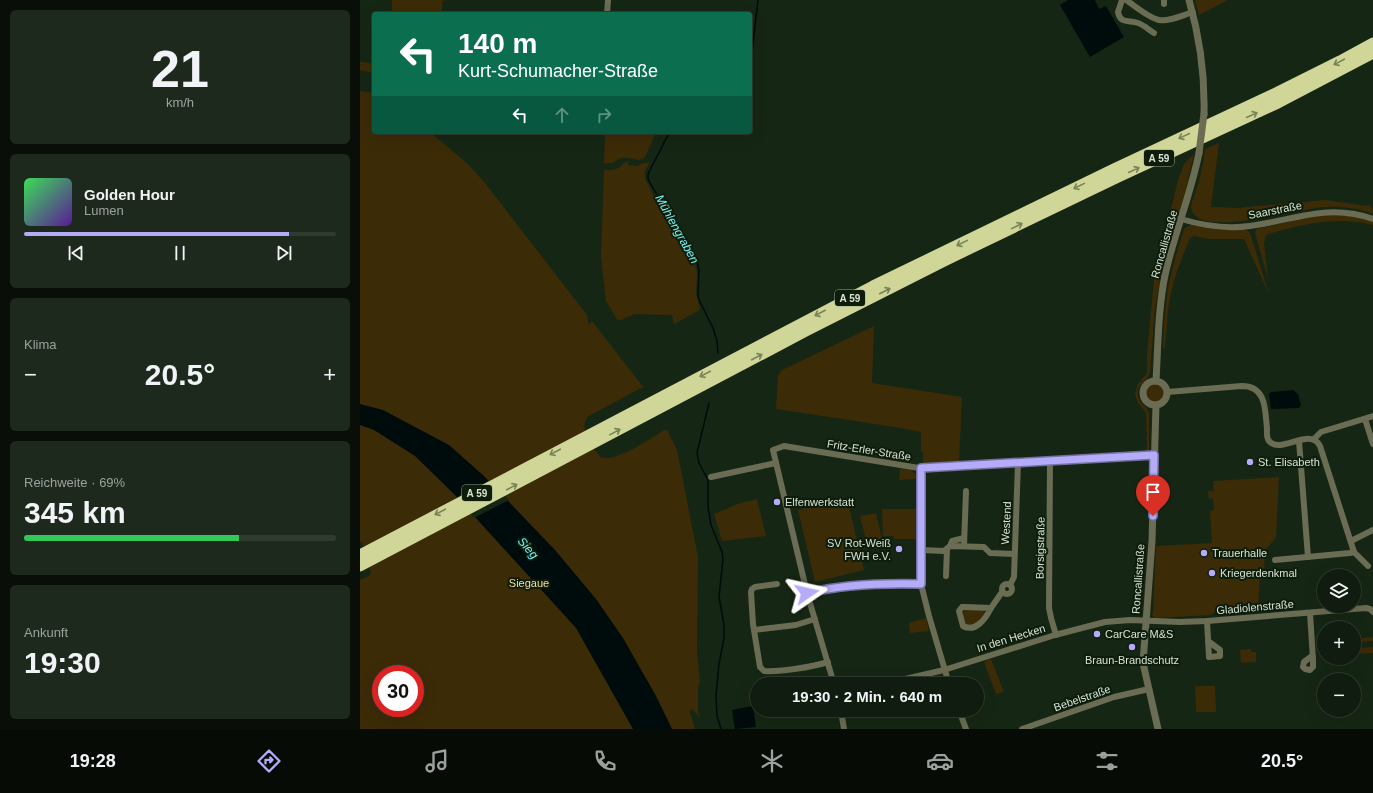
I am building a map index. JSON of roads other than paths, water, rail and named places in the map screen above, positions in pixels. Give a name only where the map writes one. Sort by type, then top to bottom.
[{"type":"highway","name":"A 59","points":[[364,560],[403,544],[873,286],[1114,169],[1276,93],[1340,61],[1373,42]]},
{"type":"highway","name":"A 59","points":[[364,560],[592,439],[636,420],[806,331],[937,265],[1118,177],[1278,103],[1373,53]]},
{"type":"highway","points":[[360,572],[364,560]]},
{"type":"street","points":[[607,12],[608,0]]},
{"type":"street","points":[[1122,0],[1118,12],[1120,18],[1126,22],[1137,23],[1154,33]]},
{"type":"street","points":[[1126,0],[1159,20],[1173,18],[1193,12]]},
{"type":"street","name":"Roncallistraße","points":[[1156,381],[1160,313],[1166,269],[1192,187],[1200,152],[1204,114],[1202,63],[1198,33],[1189,0]]},
{"type":"street","name":"Saarstraße","points":[[1181,219],[1208,226],[1230,228],[1252,226],[1325,212],[1353,213],[1373,219]]},
{"type":"street","points":[[1156,381],[1164,385],[1167,392],[1167,396],[1163,402],[1156,405],[1147,402],[1143,393],[1147,384],[1156,381]]},
{"type":"street","points":[[1167,392],[1242,386],[1250,387],[1258,391],[1264,399],[1267,436],[1270,442],[1275,444],[1292,443],[1310,438],[1316,440],[1320,446],[1354,552],[1368,566]]},
{"type":"street","name":"Roncallistraße","points":[[1156,405],[1152,537],[1143,663],[1158,729]]},
{"type":"street","points":[[1314,439],[1321,432],[1373,416]]},
{"type":"street","points":[[1365,419],[1373,444]]},
{"type":"street","points":[[1298,441],[1300,447],[1308,557]]},
{"type":"street","name":"Fritz-Erler-Straße","points":[[776,463],[773,450],[784,446],[921,468],[1154,455]]},
{"type":"street","name":"Borsigstraße","points":[[1050,460],[1049,608],[1050,618],[1056,635]]},
{"type":"street","name":"Westend","points":[[991,608],[1002,592],[1001,590],[1003,585],[1005,583],[1010,585],[1014,577],[1018,462]]},
{"type":"street","points":[[711,477],[776,463],[807,593],[832,677]]},
{"type":"street","points":[[921,468],[921,584],[946,677]]},
{"type":"street","points":[[964,546],[966,492]]},
{"type":"street","points":[[1351,541],[1373,530]]},
{"type":"street","points":[[946,576],[948,548],[952,541],[964,538]]},
{"type":"street","points":[[921,550],[944,551],[948,548],[964,546],[984,547],[990,553],[1014,554]]},
{"type":"street","points":[[1275,560],[1354,552]]},
{"type":"street","points":[[807,593],[838,587],[879,583],[921,584]]},
{"type":"street","points":[[777,584],[755,587],[751,592],[754,630],[760,667],[763,670],[772,671],[812,667],[828,662]]},
{"type":"street","points":[[962,606],[991,608],[986,617],[979,624],[966,628],[963,626],[959,611],[962,606]]},
{"type":"street","name":"Gladiolenstraße","points":[[1146,621],[1207,621],[1310,612],[1370,609]]},
{"type":"street","points":[[1310,612],[1312,656]]},
{"type":"street","points":[[754,630],[796,626],[815,619]]},
{"type":"street","name":"In den Hecken","points":[[914,677],[944,670],[1056,635],[1104,622],[1130,620],[1146,621]]},
{"type":"street","points":[[1207,621],[1208,641]]},
{"type":"street","name":"Bebelstraße","points":[[1022,729],[1114,697],[1149,689]]},
{"type":"street","points":[[842,717],[844,729]]},
{"type":"street","points":[[962,717],[966,729]]},
{"type":"water","points":[[1068,0],[1095,0],[1099,9],[1106,6],[1124,37],[1090,57],[1060,5]]},
{"type":"water","points":[[1294,390],[1298,394],[1301,405],[1299,408],[1271,409],[1269,394],[1271,392]]},
{"type":"water","name":"Sieg","points":[[360,404],[383,410],[449,445],[484,476],[555,550],[596,599],[623,638],[656,696],[672,729],[633,729],[576,628],[454,494],[415,456],[374,430],[360,425]]},
{"type":"water","points":[[750,707],[750,717],[755,717],[756,727],[735,729],[732,710]]},
{"type":"waterway","name":"Mühlengraben","points":[[752,52],[758,0]]},
{"type":"waterway","name":"Mühlengraben","points":[[669,134],[648,174],[648,179],[697,262],[699,270],[698,296],[713,328],[717,341],[718,353]]},
{"type":"waterway","name":"Mühlengraben","points":[[709,403],[697,453],[699,463],[708,480],[708,507],[711,525],[722,552],[723,559],[719,597],[724,625],[724,638],[719,664],[716,695],[717,716],[721,729]]},
{"type":"place","name":"St. Elisabeth","points":[[1250,462]]},
{"type":"place","name":"Elfenwerkstatt","points":[[777,502]]},
{"type":"place","name":"SV Rot-Weiß FWH e.V.","points":[[899,549]]},
{"type":"place","name":"Trauerhalle","points":[[1204,553]]},
{"type":"place","name":"Kriegerdenkmal","points":[[1212,573]]},
{"type":"place","name":"CarCare M&S","points":[[1097,634]]},
{"type":"place","name":"Braun-Brandschutz","points":[[1132,647]]},
{"type":"park label","name":"Siegaue","points":[[529,583]]}]
